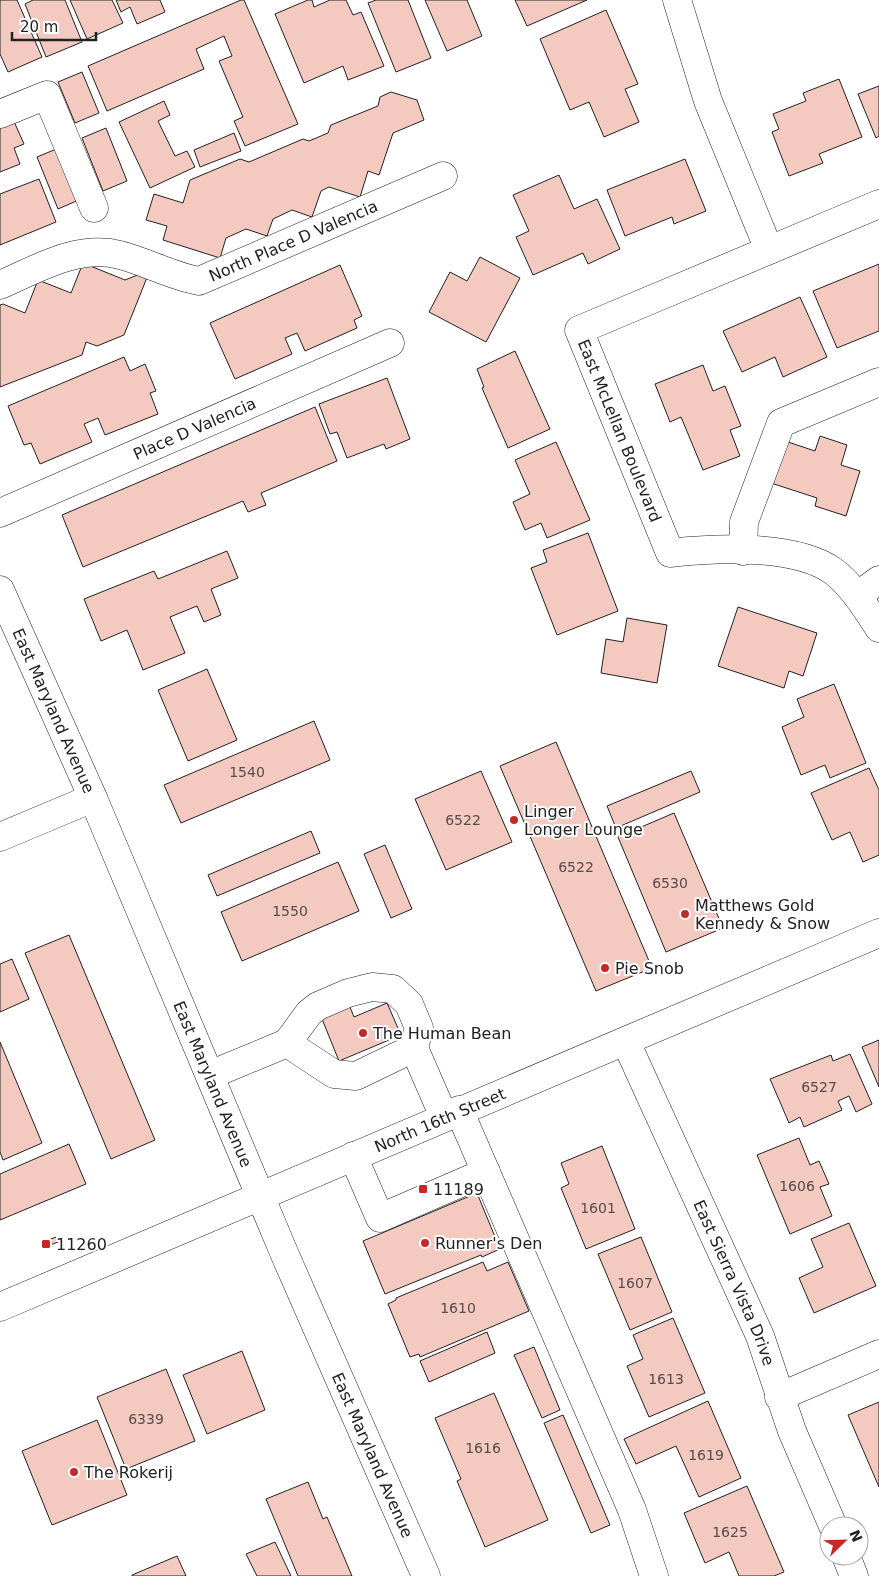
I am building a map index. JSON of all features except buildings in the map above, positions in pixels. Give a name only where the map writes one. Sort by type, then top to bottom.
[{"type":"street","points":[[677,0],[708,101],[769,250],[879,204]]},
{"type":"street","points":[[0,114],[46,95],[94,208]]},
{"type":"street","name":"North Place D Valencia","points":[[0,285],[72,254],[98,253],[119,254],[176,276],[199,281],[443,176]]},
{"type":"street","name":"East McLellan Boulevard","points":[[769,250],[579,330],[670,553],[702,550],[768,551],[806,557],[833,571],[857,596],[879,628]]},
{"type":"street","name":"Place D Valencia","points":[[0,513],[390,343]]},
{"type":"street","points":[[743,551],[744,522],[781,423],[879,382]]},
{"type":"street","points":[[857,596],[879,580]]},
{"type":"street","name":"East Maryland Avenue","points":[[1,593],[93,798],[260,1196],[426,1576]]},
{"type":"street","points":[[0,837],[93,798]]},
{"type":"street","name":"North 16th Street","points":[[0,1307],[879,933]]},
{"type":"street","points":[[210,1075],[287,1043],[309,1012],[348,993],[372,987],[393,988],[409,1004],[419,1028],[414,1048],[486,1172],[632,1510],[654,1576]]},
{"type":"street","name":"East Sierra Vista Drive","points":[[626,1042],[760,1336],[779,1397],[829,1516]]},
{"type":"street","points":[[287,1043],[334,1074],[356,1076],[414,1048]]},
{"type":"street","points":[[353,1156],[380,1218],[486,1172]]},
{"type":"street","points":[[779,1397],[879,1354]]},
{"type":"place","name":"Linger Longer Lounge","points":[[514,820]]},
{"type":"place","name":"Matthews Gold Kennedy & Snow","points":[[685,914]]},
{"type":"place","name":"Pie Snob","points":[[605,968]]},
{"type":"place","name":"The Human Bean","points":[[363,1033]]},
{"type":"place","name":"11189","points":[[423,1189]]},
{"type":"place","name":"Runner's Den","points":[[425,1243]]},
{"type":"place","name":"11260","points":[[46,1244]]},
{"type":"place","name":"The Rokerij","points":[[74,1472]]}]
